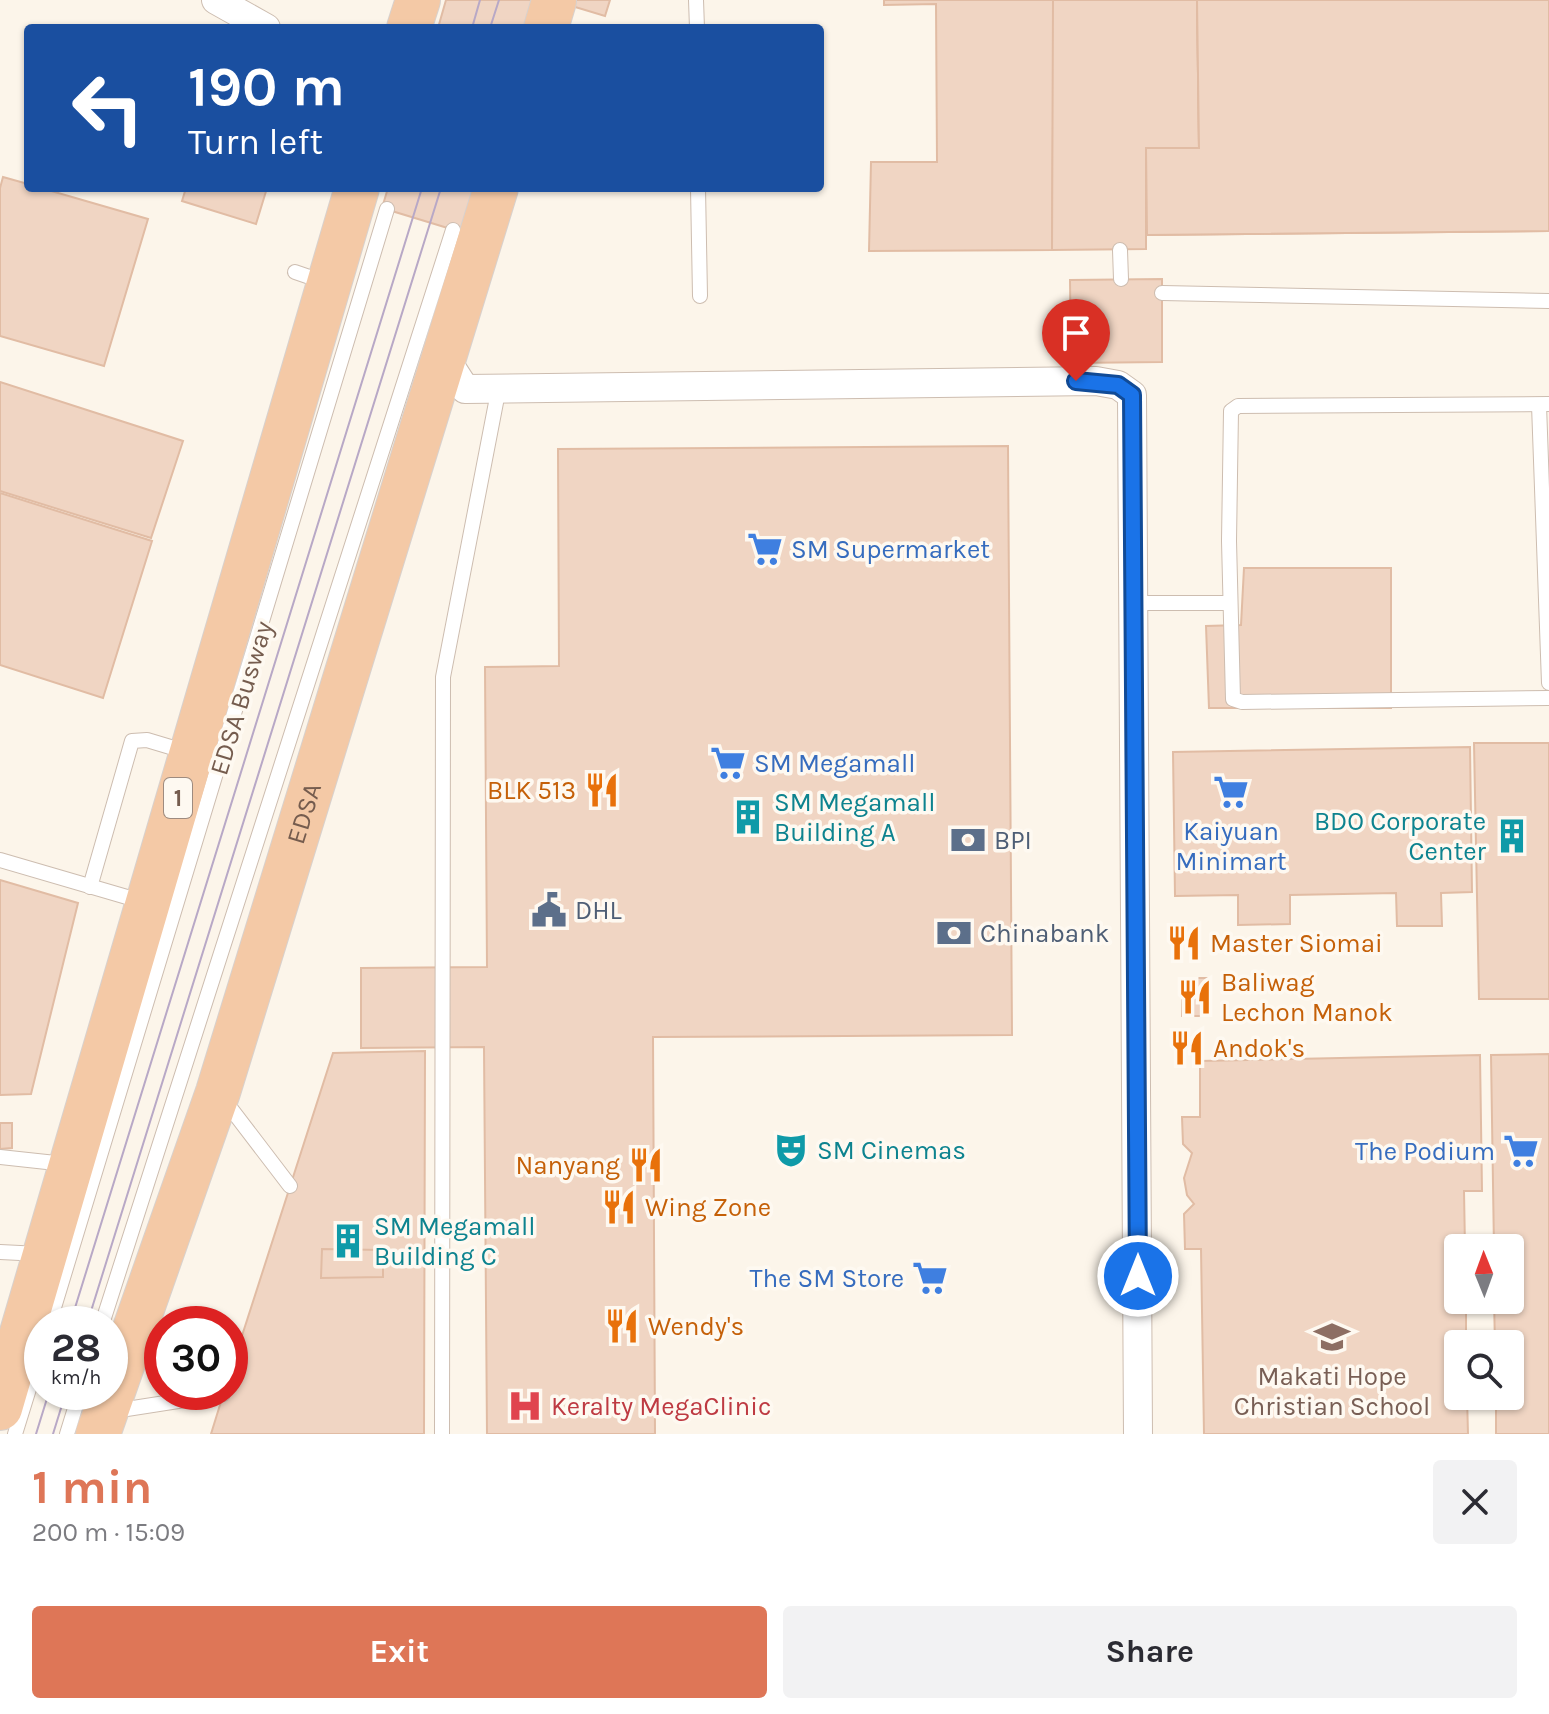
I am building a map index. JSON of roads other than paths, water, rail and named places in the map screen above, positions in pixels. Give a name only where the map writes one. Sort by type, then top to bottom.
[{"type":"highway","points":[[410,24],[418,0]]},
{"type":"highway","points":[[547,24],[554,1]]},
{"type":"highway","name":"EDSA","points":[[98,1418],[218,1092],[495,192]]},
{"type":"highway","name":"1","points":[[0,1408],[74,1166],[191,753],[312,278],[372,199]]},
{"type":"street","points":[[216,0],[259,24]]},
{"type":"street","points":[[443,355],[465,389],[1096,381],[1118,385],[1132,395],[1138,1434]]},
{"type":"lane","points":[[696,0],[697,24]]},
{"type":"lane","points":[[698,192],[700,296]]},
{"type":"lane","name":"EDSA Busway","points":[[54,1306],[372,199]]},
{"type":"lane","points":[[108,1306],[453,230]]},
{"type":"lane","points":[[1120,250],[1121,279]]},
{"type":"lane","points":[[1162,293],[1549,301]]},
{"type":"lane","points":[[442,1434],[443,677],[499,387]]},
{"type":"lane","points":[[1549,683],[1544,404],[1238,406],[1231,411],[1233,699],[1242,702],[1549,698]]},
{"type":"lane","points":[[1133,603],[1230,603]]},
{"type":"lane","points":[[90,887],[132,741],[147,740],[191,753]]},
{"type":"lane","points":[[0,860],[148,903]]},
{"type":"lane","points":[[218,1092],[290,1186]]},
{"type":"lane","points":[[0,1157],[74,1166]]},
{"type":"lane","points":[[0,1252],[48,1254]]},
{"type":"lane","points":[[15,1434],[24,1405]]},
{"type":"lane","points":[[67,1434],[98,1418],[144,1409]]},
{"type":"tram line","points":[[473,24],[480,0]]},
{"type":"tram line","points":[[491,24],[499,0]]},
{"type":"tram line","points":[[76,1306],[421,192]]},
{"type":"tram line","points":[[93,1306],[440,192]]},
{"type":"tram line","points":[[36,1434],[43,1410]]},
{"type":"tram line","points":[[53,1434],[60,1410]]},
{"type":"place","name":"SM Supermarket","points":[[765,549]]},
{"type":"place","name":"SM Megamall","points":[[728,763]]},
{"type":"place","name":"BLK 513","points":[[602,790]]},
{"type":"place","name":"Kaiyuan Minimart","points":[[1231,792]]},
{"type":"place","name":"SM Megamall Building A","points":[[748,817]]},
{"type":"place","name":"BDO Corporate Center","points":[[1512,836]]},
{"type":"place","name":"BPI","points":[[968,840]]},
{"type":"place","name":"DHL","points":[[549,910]]},
{"type":"place","name":"Chinabank","points":[[954,933]]},
{"type":"place","name":"Master Siomai","points":[[1184,943]]},
{"type":"place","name":"Baliwag Lechon Manok","points":[[1195,997]]},
{"type":"place","name":"Andok's","points":[[1187,1048]]},
{"type":"place","name":"SM Cinemas","points":[[791,1150]]},
{"type":"place","name":"The Podium","points":[[1521,1151]]},
{"type":"place","name":"Nanyang","points":[[646,1165]]},
{"type":"place","name":"Wing Zone","points":[[619,1207]]},
{"type":"place","name":"SM Megamall Building C","points":[[348,1241]]},
{"type":"place","name":"The SM Store","points":[[930,1278]]},
{"type":"place","name":"Wendy's","points":[[622,1326]]},
{"type":"place","name":"Makati Hope Christian School","points":[[1332,1337]]},
{"type":"place","name":"Keralty MegaClinic","points":[[525,1406]]}]
